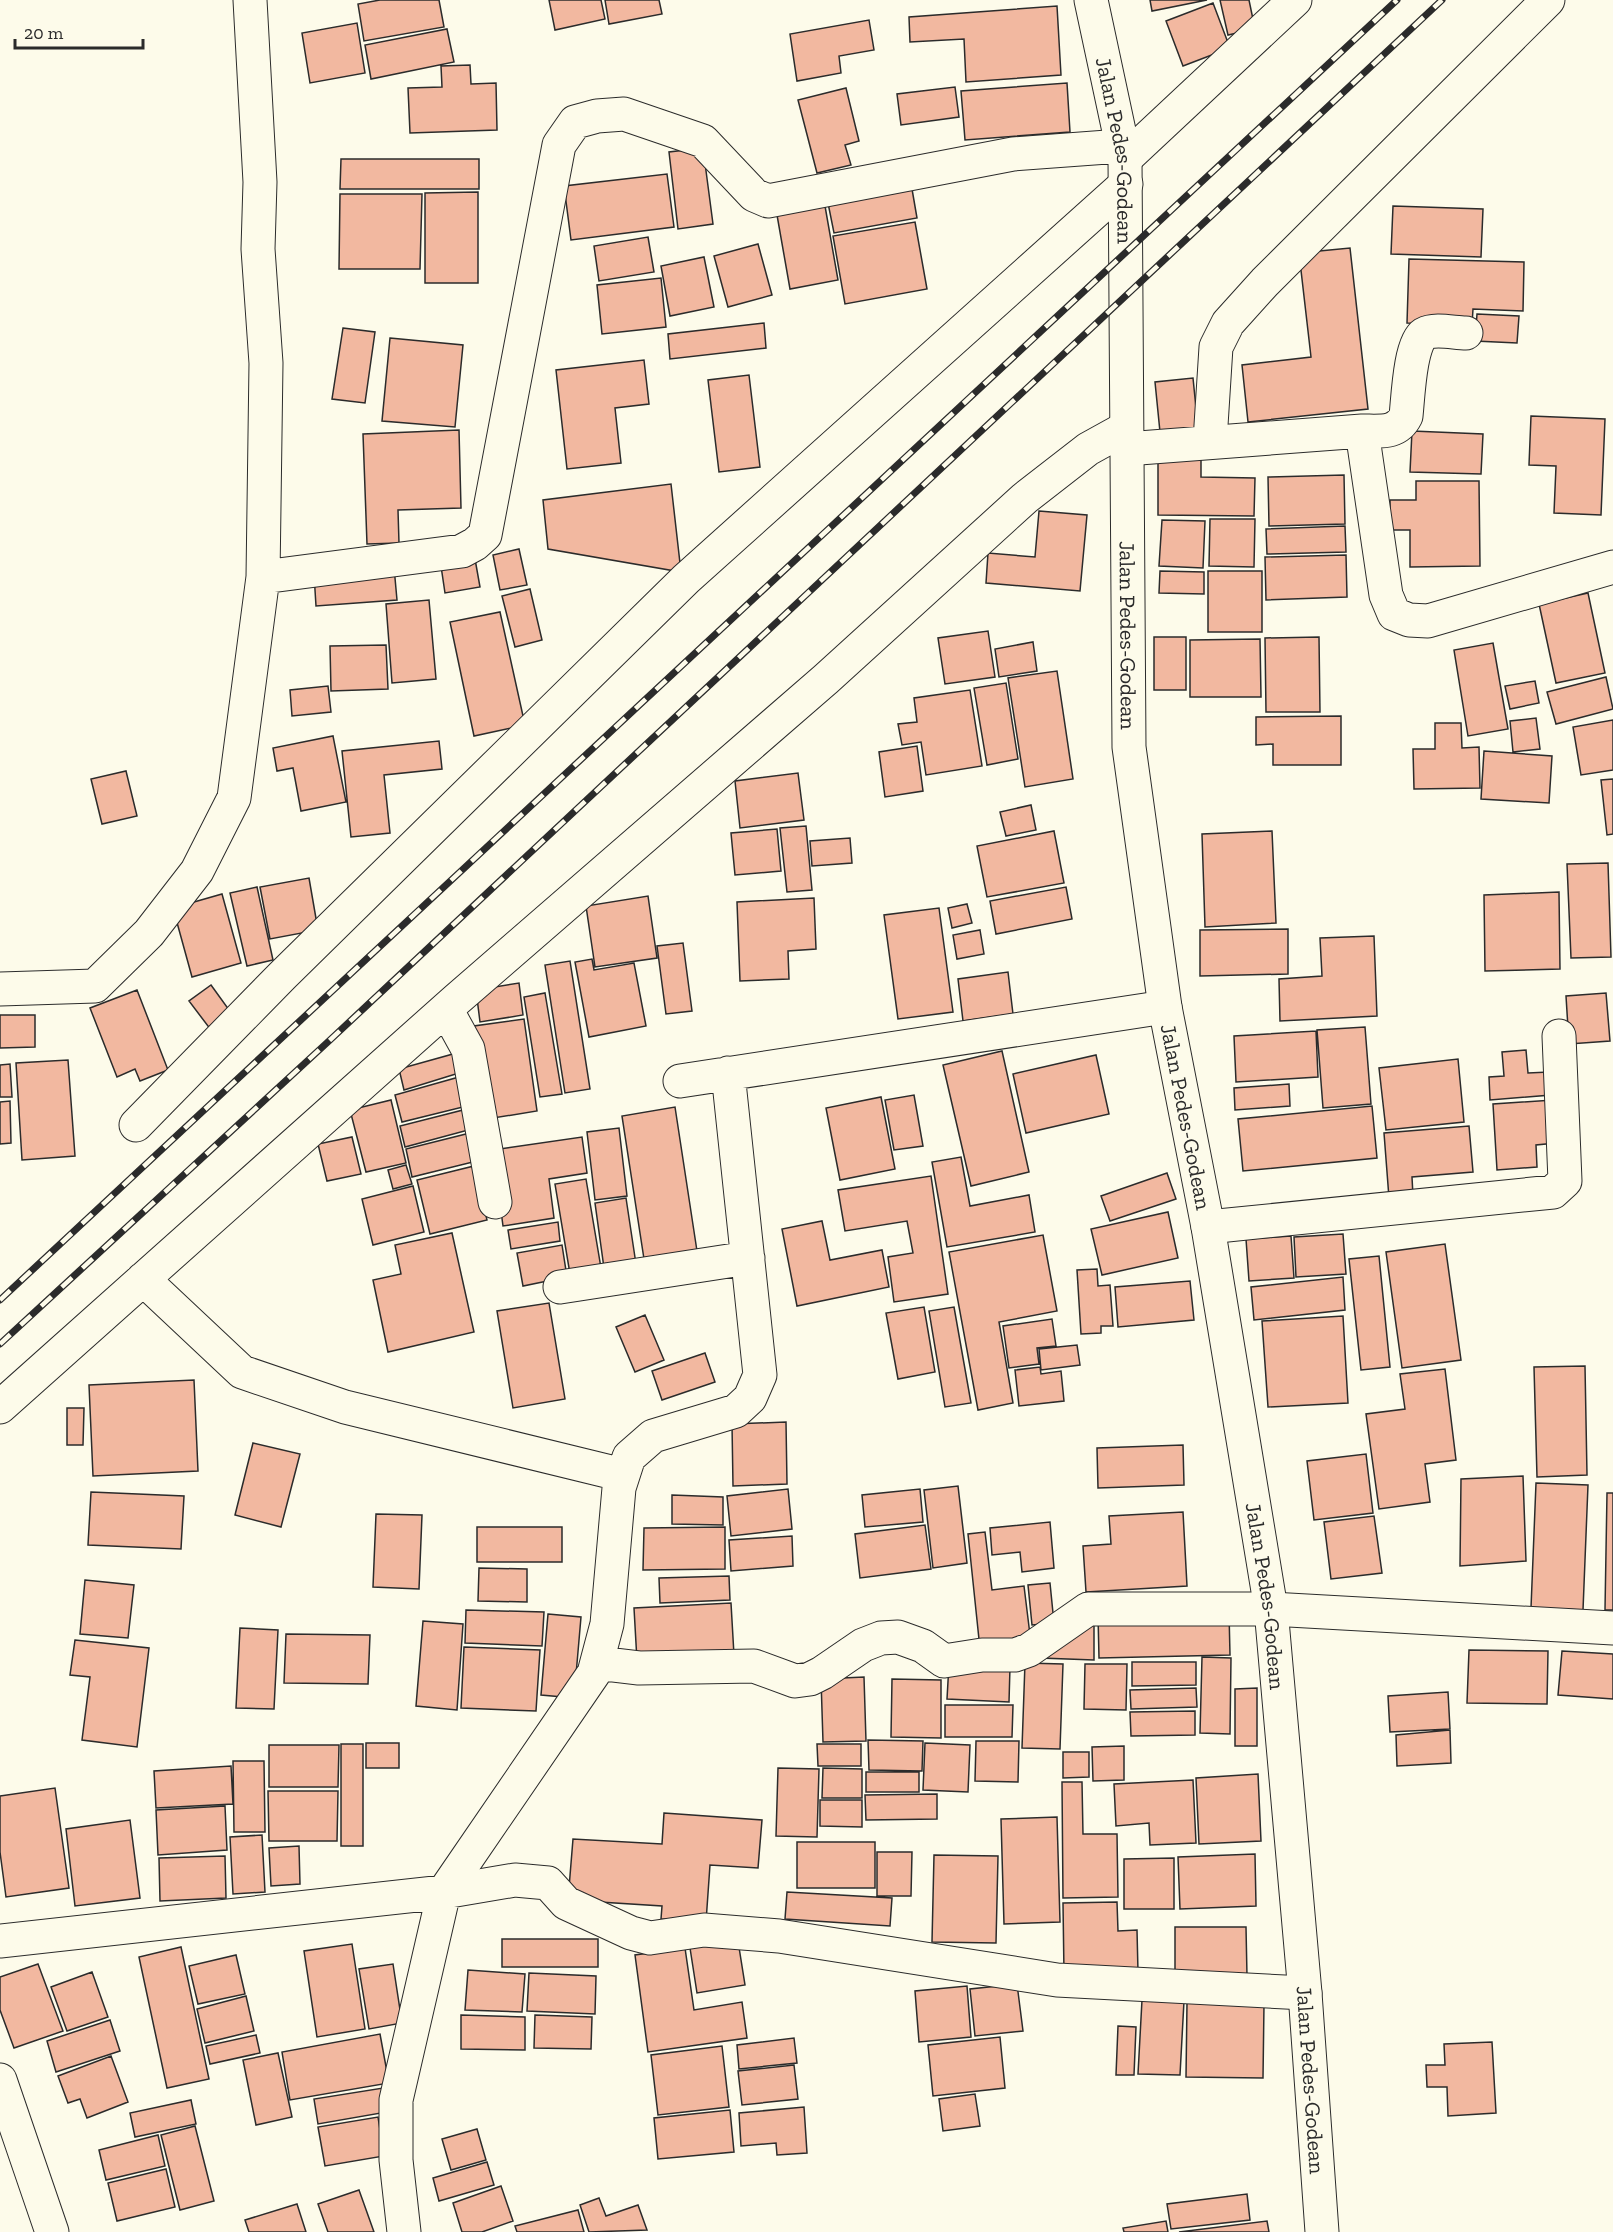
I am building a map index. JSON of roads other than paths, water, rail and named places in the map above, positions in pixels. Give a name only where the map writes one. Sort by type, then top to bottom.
[{"type":"street","points":[[0,989],[95,986],[149,933],[196,871],[234,798],[263,577],[266,363],[258,249],[260,182],[250,0]]},
{"type":"street","name":"Jalan Pedes-Godean","points":[[1090,0],[1124,163],[1129,747],[1165,1007],[1209,1227],[1271,1608],[1305,1993],[1322,2232]]},
{"type":"street","points":[[136,1125],[282,976],[686,579],[1295,0]]},
{"type":"street","points":[[1210,441],[1216,347],[1228,323],[1265,282],[1548,0]]},
{"type":"street","points":[[263,577],[462,550],[475,544],[485,535],[559,145],[575,122],[597,116],[624,114],[703,141],[754,195],[768,201],[1013,154],[1124,163]]},
{"type":"street","points":[[0,1407],[446,1009],[826,679],[1025,498],[1088,449],[1126,438],[1210,441],[1389,431],[1401,426],[1406,416],[1415,349],[1423,335],[1432,331],[1466,333]]},
{"type":"street","points":[[1362,431],[1386,595],[1394,614],[1409,621],[1428,621],[1613,567]]},
{"type":"street","points":[[680,1081],[1165,1007]]},
{"type":"street","points":[[446,1009],[468,1049],[495,1202]]},
{"type":"street","points":[[1209,1227],[1553,1192],[1565,1181],[1559,1036]]},
{"type":"street","points":[[404,2232],[396,2160],[396,2100],[444,1892],[594,1673],[607,1624],[619,1488],[629,1456],[653,1436],[736,1411],[750,1398],[760,1375],[728,1073]]},
{"type":"street","points":[[560,1287],[748,1258]]},
{"type":"street","points":[[143,1279],[242,1372],[345,1407],[623,1475]]},
{"type":"street","points":[[597,1663],[639,1668],[754,1666],[795,1681],[810,1679],[822,1673],[863,1645],[881,1638],[898,1636],[922,1646],[939,1659],[952,1662],[982,1655],[1016,1655],[1029,1650],[1088,1609],[1271,1608],[1613,1628]]},
{"type":"street","points":[[0,1941],[444,1892],[516,1880],[548,1884],[566,1903],[631,1933],[650,1938],[704,1930],[779,1936],[1057,1980],[1305,1993]]},
{"type":"street","points":[[0,2080],[52,2232]]},
{"type":"railway","points":[[0,1300],[1397,0]]},
{"type":"railway","points":[[0,1344],[330,1040],[1442,0]]}]
